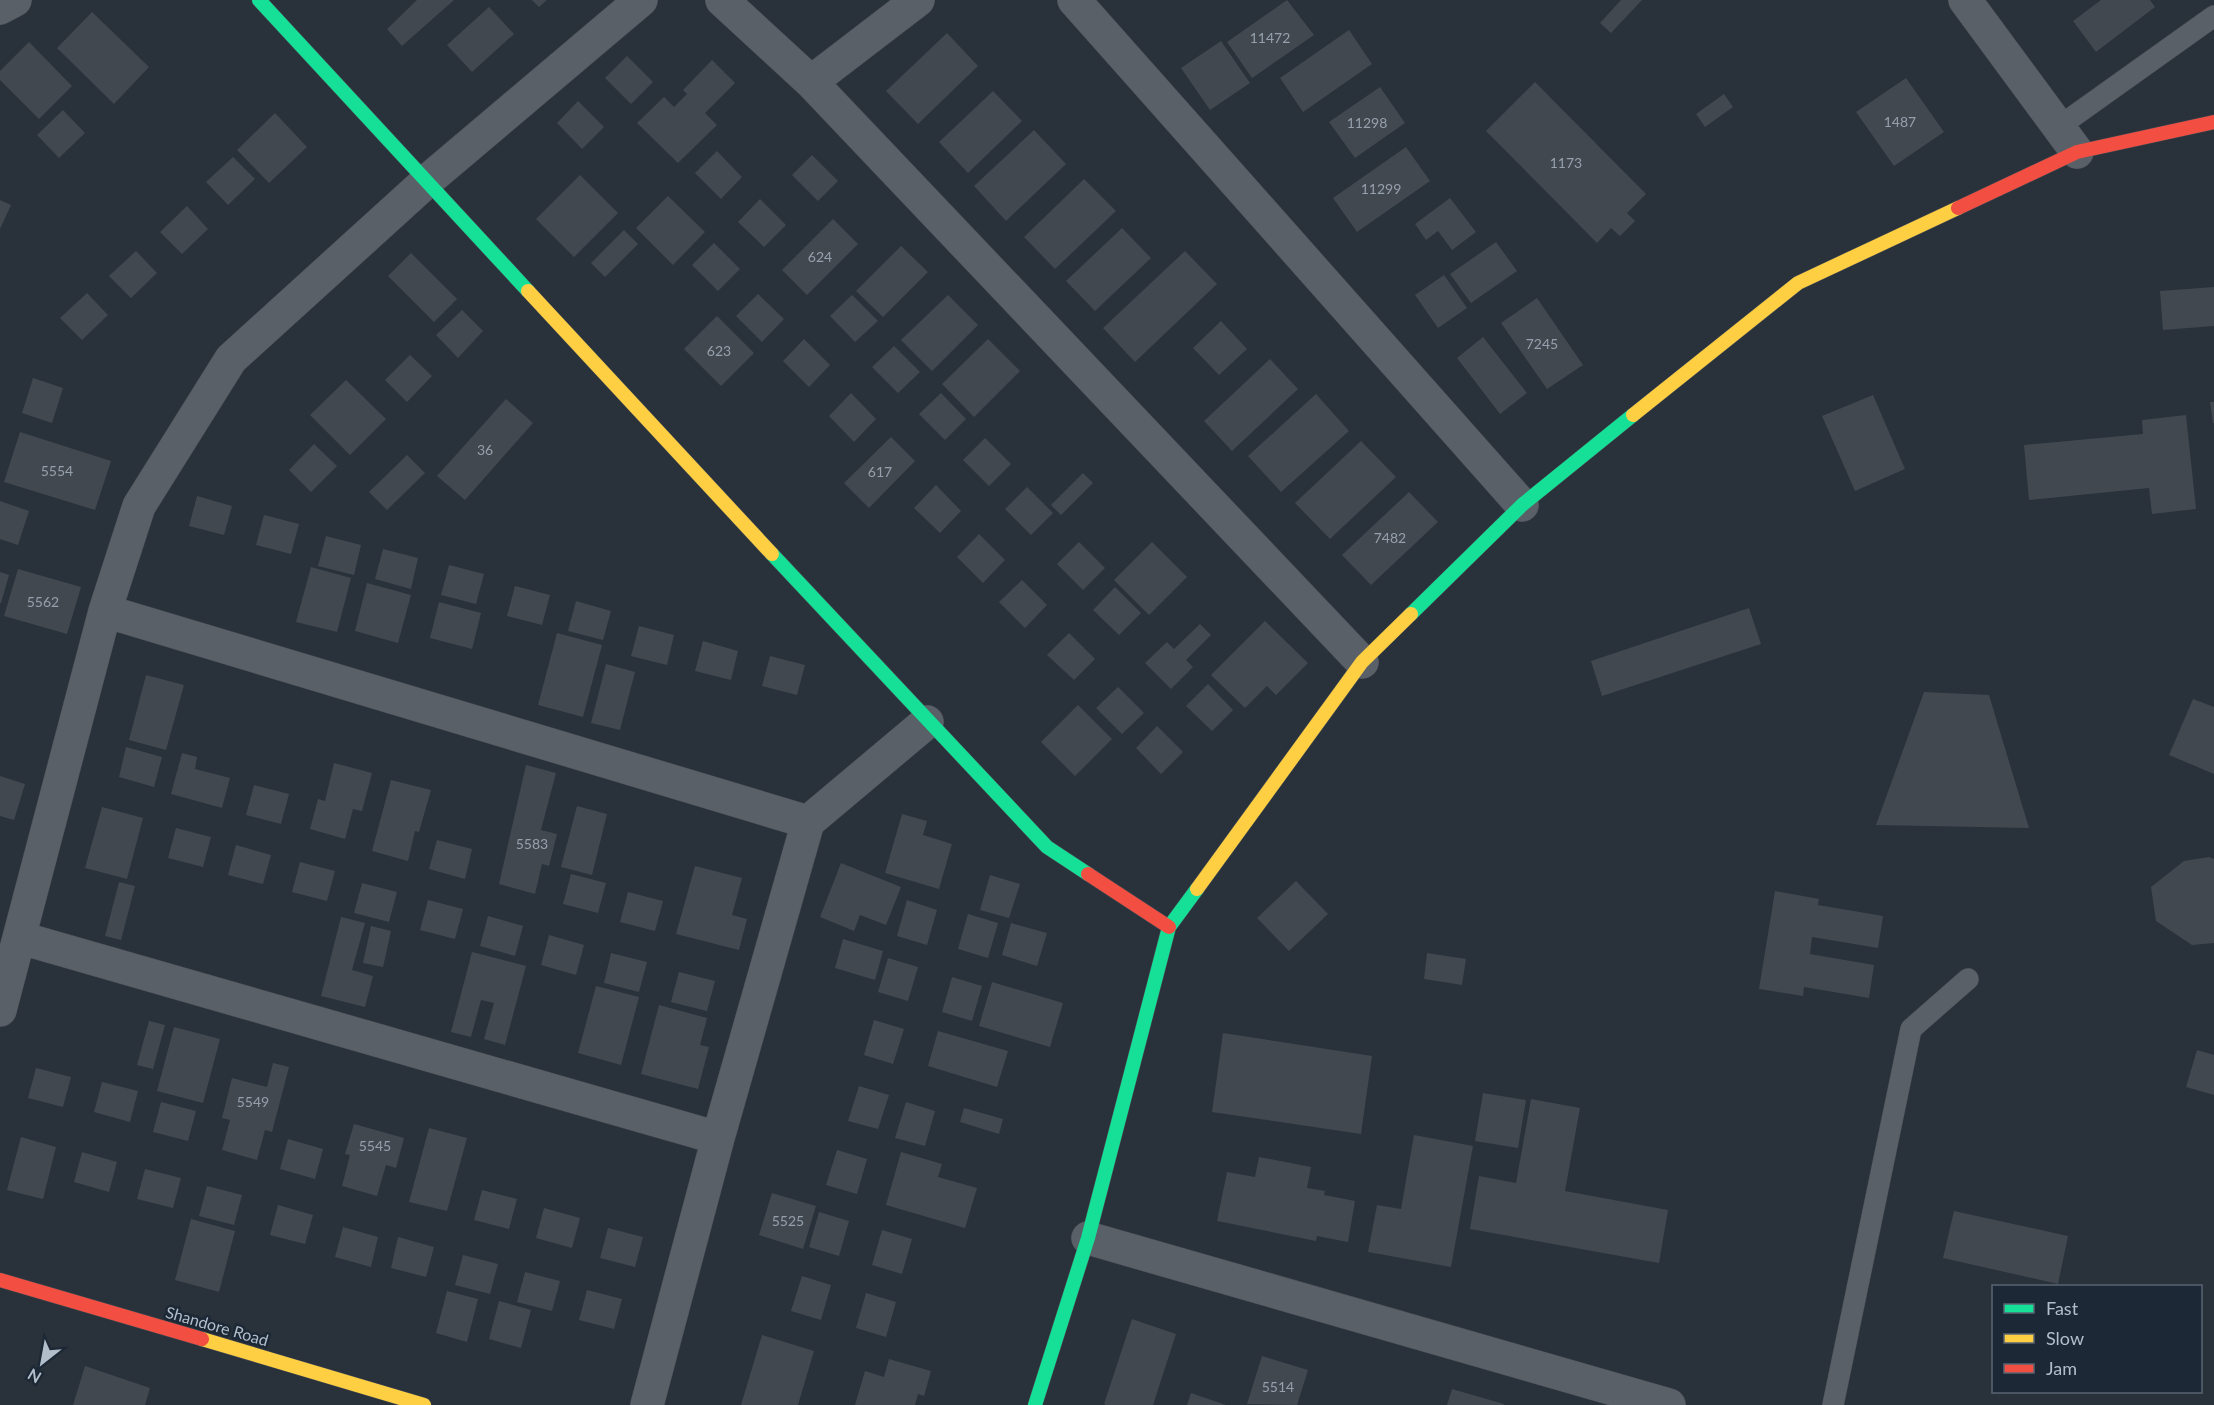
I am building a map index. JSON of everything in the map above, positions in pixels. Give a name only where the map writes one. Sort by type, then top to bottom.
[{"type":"street","points":[[0,8],[15,0]]},
{"type":"street","points":[[259,0],[927,722],[1047,847],[1169,927]]},
{"type":"street","points":[[0,1010],[21,938],[105,611],[139,506],[231,359],[427,181],[641,0]]},
{"type":"street","points":[[722,0],[811,82],[1362,662]]},
{"type":"street","points":[[811,82],[918,0]]},
{"type":"street","points":[[1074,0],[1522,505]]},
{"type":"street","points":[[1965,0],[2067,140]]},
{"type":"street","points":[[1035,1405],[1088,1238],[1169,927],[1362,662],[1522,505],[1798,283],[2067,140],[2214,122]]},
{"type":"street","points":[[105,611],[808,822]]},
{"type":"street","points":[[647,1405],[718,1138],[808,822],[927,722]]},
{"type":"street","points":[[21,938],[718,1138]]},
{"type":"street","points":[[1088,1238],[1669,1405]]},
{"type":"street","name":"Shandore Road","points":[[0,1280],[424,1405]]},
{"type":"lane","points":[[2067,140],[2214,16]]},
{"type":"lane","points":[[1833,1405],[1911,1029],[1968,979]]},
{"type":"building","points":[[417,0],[454,0],[402,46],[387,29]]},
{"type":"building","points":[[532,0],[547,0],[539,7]]},
{"type":"building","points":[[1287,0],[1314,35],[1252,78],[1227,42]]},
{"type":"building","points":[[1621,0],[1642,0],[1611,33],[1600,23]]},
{"type":"building","points":[[2101,0],[2150,0],[2155,7],[2096,52],[2073,21]]},
{"type":"building","points":[[489,7],[514,34],[472,72],[447,45]]},
{"type":"building","points":[[92,12],[149,67],[114,104],[57,48]]},
{"type":"building","points":[[1349,30],[1372,64],[1303,112],[1280,78]]},
{"type":"building","points":[[947,33],[978,66],[918,124],[886,91]]},
{"type":"building","points":[[1221,41],[1250,83],[1210,110],[1181,68]]},
{"type":"building","points":[[29,42],[72,86],[39,119],[0,80],[0,71]]},
{"type":"building","points":[[627,56],[653,82],[631,104],[605,78]]},
{"type":"building","points":[[712,60],[735,83],[705,113],[717,125],[678,163],[637,123],[664,97],[674,107],[687,94],[683,90]]},
{"type":"building","points":[[1906,78],[1944,132],[1894,166],[1856,112]]},
{"type":"building","points":[[1535,82],[1646,194],[1627,213],[1635,221],[1620,236],[1611,228],[1597,243],[1486,131]]},
{"type":"building","points":[[1380,87],[1405,123],[1355,158],[1329,122]]},
{"type":"building","points":[[993,91],[1022,121],[968,173],[939,142]]},
{"type":"building","points":[[1724,94],[1733,107],[1705,127],[1696,114]]},
{"type":"building","points":[[578,101],[604,127],[582,149],[557,123]]},
{"type":"building","points":[[63,110],[85,133],[59,158],[37,135]]},
{"type":"building","points":[[275,113],[307,147],[269,183],[237,150]]},
{"type":"building","points":[[1034,130],[1066,164],[1006,221],[974,186]]},
{"type":"building","points":[[1406,147],[1430,181],[1357,232],[1333,198]]},
{"type":"building","points":[[717,151],[742,177],[721,199],[695,173]]},
{"type":"building","points":[[812,155],[838,181],[818,201],[792,175]]},
{"type":"building","points":[[233,157],[255,179],[228,205],[206,182]]},
{"type":"building","points":[[580,175],[618,213],[574,257],[536,219]]},
{"type":"building","points":[[1084,179],[1116,211],[1055,269],[1024,237]]},
{"type":"building","points":[[668,196],[705,232],[673,265],[636,228]]},
{"type":"building","points":[[1450,198],[1476,232],[1452,250],[1438,231],[1426,240],[1415,224]]},
{"type":"building","points":[[760,199],[786,225],[764,247],[738,222]]},
{"type":"building","points":[[0,200],[11,205],[0,229]]},
{"type":"building","points":[[187,206],[208,229],[182,254],[160,232]]},
{"type":"building","points":[[833,219],[858,244],[807,295],[782,270]]},
{"type":"building","points":[[1122,228],[1151,258],[1095,311],[1066,281]]},
{"type":"building","points":[[624,230],[638,244],[605,277],[591,263]]},
{"type":"building","points":[[1496,242],[1517,271],[1471,303],[1450,274]]},
{"type":"building","points":[[714,243],[740,269],[718,291],[692,265]]},
{"type":"building","points":[[901,246],[928,272],[883,317],[856,291]]},
{"type":"building","points":[[136,251],[157,273],[131,298],[109,276]]},
{"type":"building","points":[[1185,251],[1217,284],[1135,362],[1103,328]]},
{"type":"building","points":[[411,253],[457,299],[434,322],[388,276]]},
{"type":"building","points":[[1444,275],[1467,308],[1438,328],[1415,295]]},
{"type":"building","points":[[2214,287],[2214,326],[2163,330],[2160,291]]},
{"type":"building","points":[[87,293],[108,315],[82,340],[60,318]]},
{"type":"building","points":[[758,294],[784,319],[762,342],[736,316]]},
{"type":"building","points":[[852,295],[878,321],[855,342],[830,316]]},
{"type":"building","points":[[948,295],[978,325],[932,371],[901,340]]},
{"type":"building","points":[[1537,298],[1583,365],[1547,389],[1501,323]]},
{"type":"building","points":[[462,310],[483,331],[458,358],[436,335]]},
{"type":"building","points":[[717,316],[754,353],[721,386],[684,349]]},
{"type":"building","points":[[1221,321],[1247,349],[1219,375],[1193,348]]},
{"type":"building","points":[[1483,337],[1527,393],[1500,414],[1457,358]]},
{"type":"building","points":[[804,339],[830,365],[809,387],[783,361]]},
{"type":"building","points":[[988,339],[1020,371],[974,417],[942,384]]},
{"type":"building","points":[[894,346],[920,372],[898,393],[872,367]]},
{"type":"building","points":[[410,355],[432,376],[407,402],[385,380]]},
{"type":"building","points":[[1270,359],[1298,389],[1232,451],[1204,421]]},
{"type":"building","points":[[33,378],[63,388],[52,423],[22,413]]},
{"type":"building","points":[[346,380],[386,419],[350,455],[310,415]]},
{"type":"building","points":[[851,393],[876,419],[854,442],[829,416]]},
{"type":"building","points":[[941,393],[966,419],[945,440],[919,414]]},
{"type":"building","points":[[1316,394],[1349,431],[1281,492],[1248,456]]},
{"type":"building","points":[[1873,395],[1905,469],[1855,491],[1822,416]]},
{"type":"building","points":[[506,399],[533,423],[465,500],[437,476]]},
{"type":"building","points":[[2210,402],[2214,402],[2214,423],[2213,423]]},
{"type":"building","points":[[2186,415],[2196,509],[2152,514],[2149,488],[2029,500],[2024,445],[2143,434],[2142,420]]},
{"type":"building","points":[[20,432],[111,461],[95,510],[4,482]]},
{"type":"building","points":[[891,437],[915,461],[869,508],[844,483]]},
{"type":"building","points":[[985,438],[1011,464],[989,486],[963,460]]},
{"type":"building","points":[[1361,441],[1396,477],[1330,539],[1295,503]]},
{"type":"building","points":[[314,444],[337,466],[311,492],[289,470]]},
{"type":"building","points":[[407,455],[425,473],[387,510],[369,492]]},
{"type":"building","points":[[1083,473],[1093,483],[1061,515],[1051,505]]},
{"type":"building","points":[[936,485],[961,511],[940,533],[914,508]]},
{"type":"building","points":[[1027,487],[1053,513],[1031,535],[1005,509]]},
{"type":"building","points":[[1409,492],[1438,522],[1371,585],[1342,555]]},
{"type":"building","points":[[197,496],[232,506],[224,535],[189,526]]},
{"type":"building","points":[[0,501],[29,511],[18,545],[0,539]]},
{"type":"building","points":[[264,515],[299,524],[291,554],[256,545]]},
{"type":"building","points":[[979,534],[1005,560],[983,583],[957,557]]},
{"type":"building","points":[[326,536],[361,545],[354,575],[318,566]]},
{"type":"building","points":[[1079,542],[1105,568],[1083,590],[1057,564]]},
{"type":"building","points":[[1152,542],[1187,577],[1149,615],[1114,580]]},
{"type":"building","points":[[383,549],[418,558],[411,589],[375,579]]},
{"type":"building","points":[[449,565],[484,574],[476,604],[441,595]]},
{"type":"building","points":[[311,567],[351,578],[337,632],[296,622]]},
{"type":"building","points":[[18,569],[81,587],[67,634],[4,616]]},
{"type":"building","points":[[0,572],[9,575],[1,603],[0,603]]},
{"type":"building","points":[[1022,580],[1047,605],[1025,628],[999,602]]},
{"type":"building","points":[[367,583],[411,595],[398,643],[355,631]]},
{"type":"building","points":[[515,586],[550,595],[542,625],[507,616]]},
{"type":"building","points":[[1115,587],[1141,613],[1119,635],[1093,610]]},
{"type":"building","points":[[576,601],[611,611],[603,640],[568,631]]},
{"type":"building","points":[[439,602],[481,613],[472,649],[430,638]]},
{"type":"building","points":[[1749,608],[1761,644],[1602,696],[1591,661]]},
{"type":"building","points":[[1265,621],[1308,663],[1276,695],[1267,686],[1245,708],[1211,675]]},
{"type":"building","points":[[1200,624],[1211,635],[1186,660],[1193,667],[1171,689],[1145,663],[1167,642],[1174,649]]},
{"type":"building","points":[[639,626],[674,635],[667,665],[631,656]]},
{"type":"building","points":[[557,633],[602,645],[583,717],[538,705]]},
{"type":"building","points":[[1069,633],[1095,659],[1074,680],[1047,655]]},
{"type":"building","points":[[703,641],[738,651],[731,680],[695,671]]},
{"type":"building","points":[[770,656],[805,665],[797,695],[762,686]]},
{"type":"building","points":[[606,664],[635,672],[620,730],[591,723]]},
{"type":"building","points":[[146,675],[184,685],[166,750],[129,740]]},
{"type":"building","points":[[1208,684],[1233,710],[1212,731],[1186,706]]},
{"type":"building","points":[[1118,687],[1144,713],[1122,734],[1096,708]]},
{"type":"building","points":[[1924,692],[1989,695],[2029,828],[1876,825]]},
{"type":"building","points":[[2193,699],[2214,707],[2214,774],[2169,755]]},
{"type":"building","points":[[1078,705],[1112,739],[1075,776],[1041,742]]},
{"type":"building","points":[[1157,726],[1183,752],[1161,774],[1136,748]]},
{"type":"building","points":[[126,747],[162,757],[154,787],[119,777]]},
{"type":"building","points":[[182,753],[197,757],[195,769],[230,778],[222,808],[171,794]]},
{"type":"building","points":[[334,763],[372,773],[362,811],[353,809],[345,839],[310,829],[318,799],[325,801]]},
{"type":"building","points":[[526,765],[556,773],[541,830],[557,834],[549,866],[542,864],[535,894],[499,884]]},
{"type":"building","points":[[0,776],[25,784],[14,820],[0,816]]},
{"type":"building","points":[[391,780],[431,790],[419,832],[415,831],[408,861],[372,851]]},
{"type":"building","points":[[254,785],[289,794],[281,824],[246,815]]},
{"type":"building","points":[[577,806],[607,814],[592,875],[561,867]]},
{"type":"building","points":[[102,807],[143,818],[127,879],[85,868]]},
{"type":"building","points":[[902,814],[927,821],[923,835],[952,844],[939,889],[885,873]]},
{"type":"building","points":[[176,828],[211,837],[203,867],[168,858]]},
{"type":"building","points":[[437,840],[472,849],[465,879],[429,869]]},
{"type":"building","points":[[236,845],[271,855],[263,884],[228,875]]},
{"type":"building","points":[[2209,857],[2214,859],[2214,943],[2192,945],[2156,921],[2151,887],[2184,861]]},
{"type":"building","points":[[300,862],[335,871],[327,901],[292,892]]},
{"type":"building","points":[[841,863],[901,887],[886,925],[860,915],[854,931],[820,917]]},
{"type":"building","points":[[695,866],[742,878],[732,915],[747,919],[739,950],[676,934]]},
{"type":"building","points":[[571,874],[606,883],[598,913],[563,904]]},
{"type":"building","points":[[990,875],[1020,884],[1009,918],[980,910]]},
{"type":"building","points":[[1296,881],[1328,914],[1289,951],[1257,918]]},
{"type":"building","points":[[119,882],[135,886],[121,940],[105,936]]},
{"type":"building","points":[[362,883],[397,892],[389,922],[354,913]]},
{"type":"building","points":[[1775,891],[1819,899],[1818,905],[1883,916],[1878,948],[1812,937],[1810,954],[1874,965],[1869,998],[1804,987],[1803,996],[1759,989]]},
{"type":"building","points":[[628,892],[663,901],[655,931],[620,922]]},
{"type":"building","points":[[428,900],[463,909],[455,939],[420,930]]},
{"type":"building","points":[[907,900],[937,910],[927,945],[897,936]]},
{"type":"building","points":[[968,914],[998,923],[988,958],[958,949]]},
{"type":"building","points":[[488,916],[523,926],[515,956],[480,946]]},
{"type":"building","points":[[341,917],[365,923],[352,970],[373,976],[365,1007],[321,996]]},
{"type":"building","points":[[1011,923],[1047,933],[1037,966],[1002,955]]},
{"type":"building","points":[[371,926],[391,931],[383,967],[363,963]]},
{"type":"building","points":[[549,935],[584,945],[576,975],[541,965]]},
{"type":"building","points":[[843,939],[883,951],[875,980],[835,968]]},
{"type":"building","points":[[472,952],[526,966],[505,1045],[484,1039],[494,1003],[481,1000],[471,1037],[451,1032]]},
{"type":"building","points":[[611,953],[647,962],[639,992],[604,983]]},
{"type":"building","points":[[1427,953],[1466,959],[1462,985],[1424,979]]},
{"type":"building","points":[[888,958],[918,967],[908,1001],[878,992]]},
{"type":"building","points":[[679,972],[715,981],[707,1011],[671,1002]]},
{"type":"building","points":[[952,977],[982,986],[972,1021],[942,1012]]},
{"type":"building","points":[[992,982],[1063,1003],[1050,1047],[979,1026]]},
{"type":"building","points":[[596,986],[639,997],[621,1065],[578,1053]]},
{"type":"building","points":[[659,1005],[707,1018],[700,1045],[709,1047],[698,1089],[641,1074]]},
{"type":"building","points":[[874,1020],[904,1029],[893,1064],[864,1055]]},
{"type":"building","points":[[149,1021],[165,1025],[153,1069],[137,1065]]},
{"type":"building","points":[[174,1027],[220,1039],[203,1103],[157,1091]]},
{"type":"building","points":[[938,1031],[1008,1051],[997,1087],[928,1066]]},
{"type":"building","points":[[1223,1033],[1372,1056],[1361,1134],[1212,1112]]},
{"type":"building","points":[[2197,1050],[2214,1055],[2214,1095],[2186,1087]]},
{"type":"building","points":[[273,1063],[289,1067],[272,1132],[265,1130],[257,1160],[222,1150],[230,1120],[222,1118],[232,1078],[267,1087]]},
{"type":"building","points":[[36,1068],[71,1077],[63,1107],[28,1098]]},
{"type":"building","points":[[102,1082],[138,1091],[130,1122],[94,1112]]},
{"type":"building","points":[[859,1086],[889,1095],[878,1129],[848,1121]]},
{"type":"building","points":[[1483,1093],[1526,1100],[1518,1148],[1475,1141]]},
{"type":"building","points":[[1531,1099],[1580,1108],[1565,1191],[1668,1210],[1659,1263],[1470,1229],[1479,1176],[1516,1183]]},
{"type":"building","points":[[161,1102],[196,1111],[188,1141],[153,1132]]},
{"type":"building","points":[[906,1102],[935,1111],[925,1146],[895,1138]]},
{"type":"building","points":[[964,1108],[1003,1119],[999,1134],[960,1122]]},
{"type":"building","points":[[354,1124],[404,1138],[396,1168],[386,1165],[377,1196],[342,1186],[350,1155],[345,1154]]},
{"type":"building","points":[[429,1128],[467,1138],[447,1211],[409,1202]]},
{"type":"building","points":[[1414,1135],[1473,1146],[1451,1267],[1368,1252],[1377,1205],[1401,1209]]},
{"type":"building","points":[[21,1137],[56,1147],[43,1199],[7,1190]]},
{"type":"building","points":[[288,1139],[323,1149],[315,1179],[280,1169]]},
{"type":"building","points":[[837,1150],[867,1159],[857,1194],[826,1185]]},
{"type":"building","points":[[82,1152],[117,1162],[109,1192],[74,1182]]},
{"type":"building","points":[[901,1152],[942,1164],[938,1177],[977,1188],[965,1228],[886,1205]]},
{"type":"building","points":[[1259,1157],[1311,1167],[1307,1188],[1325,1191],[1324,1195],[1355,1201],[1348,1242],[1317,1236],[1316,1241],[1217,1221],[1227,1172],[1255,1177]]},
{"type":"building","points":[[145,1169],[181,1178],[173,1208],[137,1199]]},
{"type":"building","points":[[207,1186],[242,1195],[234,1225],[199,1216]]},
{"type":"building","points":[[482,1190],[517,1199],[509,1229],[474,1220]]},
{"type":"building","points":[[772,1193],[816,1206],[803,1249],[759,1235]]},
{"type":"building","points":[[278,1205],[313,1215],[305,1244],[270,1235]]},
{"type":"building","points":[[544,1208],[580,1218],[572,1248],[536,1238]]},
{"type":"building","points":[[1954,1211],[2068,1236],[2058,1284],[1943,1258]]},
{"type":"building","points":[[819,1212],[849,1221],[839,1256],[809,1247]]},
{"type":"building","points":[[191,1219],[235,1231],[219,1292],[175,1280]]},
{"type":"building","points":[[343,1227],[378,1237],[371,1267],[335,1257]]},
{"type":"building","points":[[608,1228],[643,1237],[635,1267],[600,1258]]},
{"type":"building","points":[[882,1230],[912,1239],[902,1274],[872,1265]]},
{"type":"building","points":[[398,1237],[434,1247],[426,1277],[391,1268]]},
{"type":"building","points":[[463,1255],[498,1264],[490,1294],[455,1285]]},
{"type":"building","points":[[525,1272],[560,1281],[552,1311],[517,1302]]},
{"type":"building","points":[[802,1276],[831,1285],[821,1320],[791,1311]]},
{"type":"building","points":[[587,1290],[622,1299],[614,1329],[579,1320]]},
{"type":"building","points":[[447,1291],[478,1299],[467,1342],[436,1333]]},
{"type":"building","points":[[866,1293],[896,1302],[886,1337],[856,1328]]},
{"type":"building","points":[[499,1301],[531,1310],[521,1348],[489,1339]]},
{"type":"building","points":[[1132,1319],[1176,1334],[1153,1405],[1106,1405],[1104,1404]]},
{"type":"building","points":[[762,1335],[814,1351],[798,1405],[741,1405]]},
{"type":"building","points":[[1262,1356],[1308,1370],[1297,1405],[1247,1404]]},
{"type":"building","points":[[889,1359],[931,1371],[924,1396],[918,1394],[915,1405],[855,1405],[865,1371],[884,1377]]},
{"type":"building","points":[[85,1366],[150,1388],[145,1405],[73,1405]]},
{"type":"building","points":[[1452,1389],[1504,1404],[1504,1405],[1447,1405]]},
{"type":"building","points":[[1191,1393],[1226,1405],[1187,1405]]},
{"type":"traffic: fast","points":[[259,0],[528,291]]},
{"type":"traffic: fast","points":[[1411,614],[1522,505],[1633,415]]},
{"type":"traffic: fast","points":[[772,554],[1047,847],[1088,874]]},
{"type":"traffic: fast","points":[[1035,1405],[1088,1238],[1169,927],[1197,889]]},
{"type":"traffic: slow","points":[[1633,415],[1798,283],[1958,208]]},
{"type":"traffic: slow","points":[[528,291],[772,554]]},
{"type":"traffic: slow","points":[[1197,889],[1362,662],[1411,614]]},
{"type":"traffic: slow","points":[[202,1339],[424,1405]]},
{"type":"traffic: jam","points":[[1958,208],[2077,152],[2214,122]]},
{"type":"traffic: jam","points":[[1088,874],[1169,927]]},
{"type":"traffic: jam","points":[[0,1280],[202,1339]]}]
